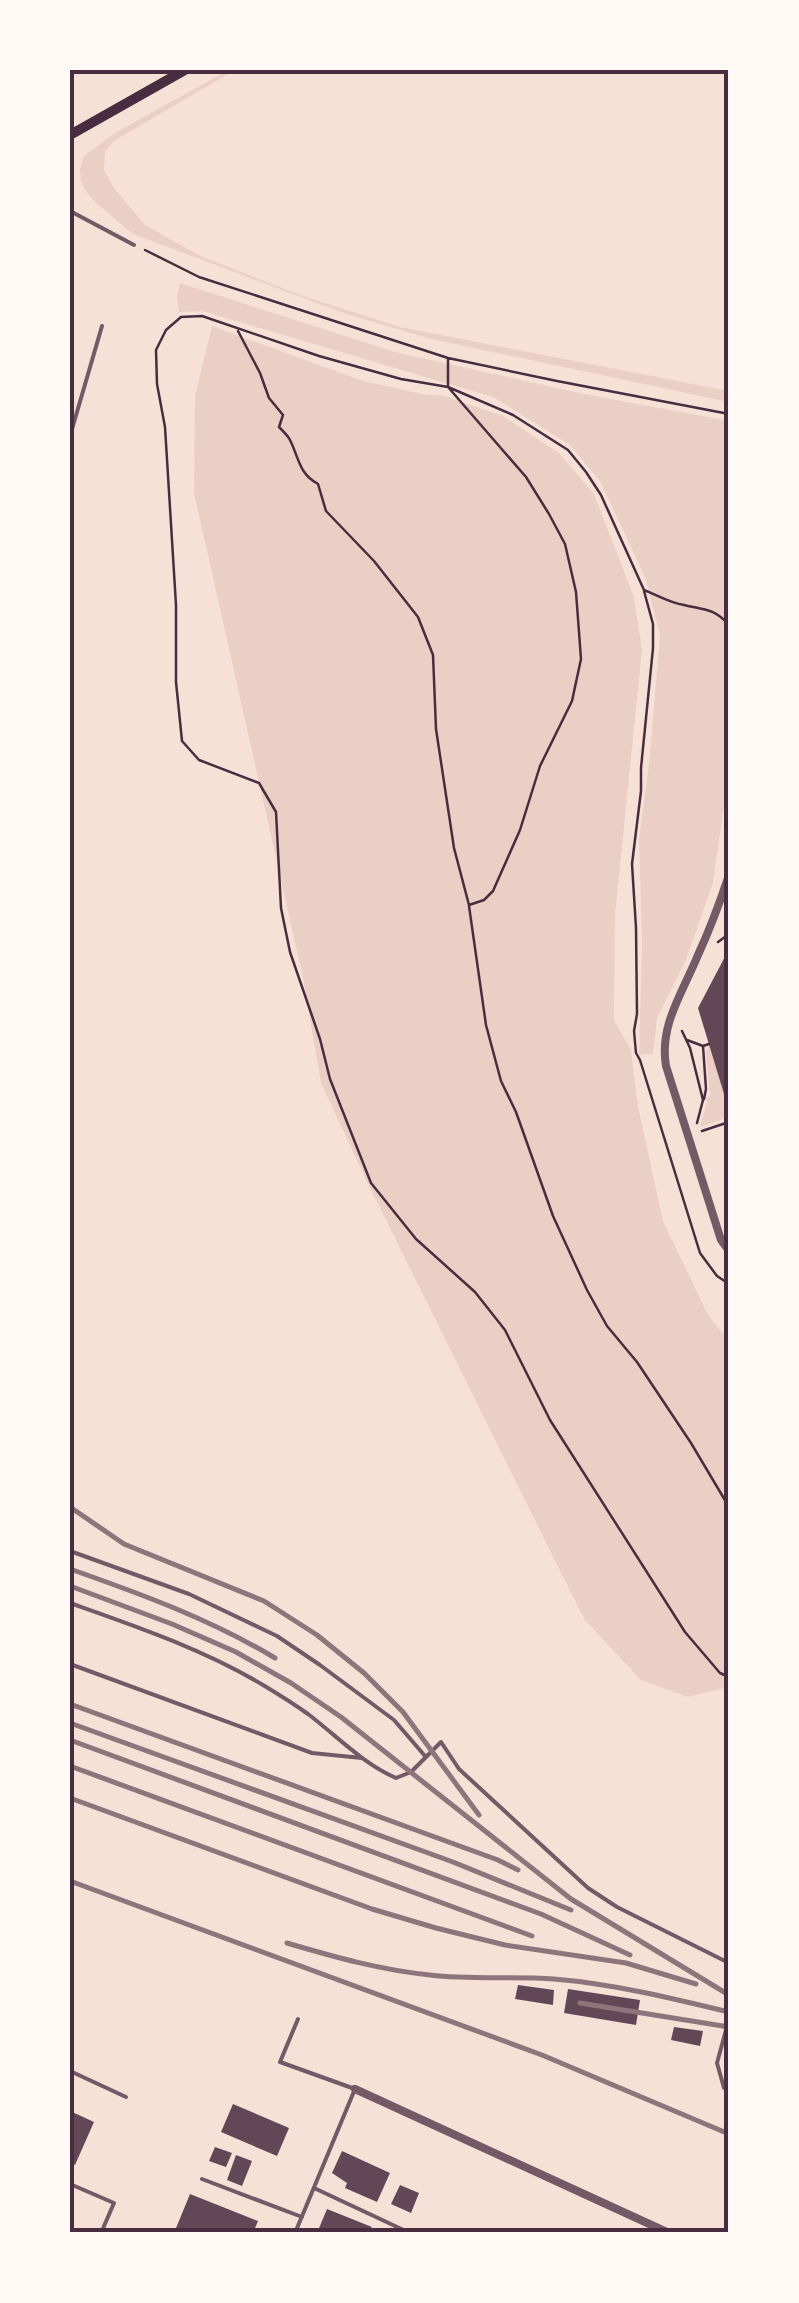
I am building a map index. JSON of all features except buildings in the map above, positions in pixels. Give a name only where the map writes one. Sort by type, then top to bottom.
[{"type":"main road","points":[[70,136],[186,70]]},
{"type":"street","points":[[729,875],[670,1017],[664,1046],[666,1066],[706,1195],[721,1240],[729,1251]]},
{"type":"street","points":[[355,2089],[669,2233]]},
{"type":"lane","points":[[70,212],[134,245]]},
{"type":"lane","points":[[70,436],[102,326]]},
{"type":"lane","points":[[70,1551],[190,1594],[277,1636],[394,1720],[425,1756]]},
{"type":"lane","points":[[70,1603],[190,1648],[261,1684],[307,1714],[375,1768],[396,1778],[411,1772],[441,1742],[460,1769],[588,1888],[729,1963]]},
{"type":"lane","points":[[70,1664],[312,1753],[362,1758]]},
{"type":"lane","points":[[295,2233],[355,2089],[280,2062],[298,2019]]},
{"type":"lane","points":[[729,2019],[718,2063],[724,2088],[729,2090]]},
{"type":"lane","points":[[70,2071],[126,2097]]},
{"type":"lane","points":[[202,2179],[302,2217]]},
{"type":"lane","points":[[70,2184],[114,2203],[101,2233]]},
{"type":"lane","points":[[314,2188],[410,2233]]},
{"type":"path","points":[[134,245],[199,277],[448,358],[729,414]]},
{"type":"path","points":[[729,1284],[717,1276],[700,1253],[636,1053],[632,864],[642,791],[653,624],[644,590],[601,494],[568,450],[514,415],[448,387],[319,356],[202,316],[181,318],[166,330],[156,350],[165,427],[182,741],[199,760],[259,783],[276,812],[281,908],[290,952],[330,1079],[371,1183],[416,1239],[475,1292],[505,1330],[550,1420],[685,1632],[729,1677]]},
{"type":"path","points":[[237,328],[269,398],[283,415],[279,427],[289,436],[300,469],[318,484],[326,511],[374,561],[418,618],[433,655],[436,729],[454,848],[469,905],[486,1025],[501,1080],[586,1290],[607,1326],[637,1362],[691,1443],[729,1507]]},
{"type":"path","points":[[448,358],[448,387],[526,476],[564,544],[576,592],[581,659],[572,701],[540,766],[520,830],[493,891],[484,900],[469,905]]},
{"type":"path","points":[[644,590],[720,615],[729,626]]},
{"type":"path","points":[[716,942],[729,934]]},
{"type":"path","points":[[681,1024],[703,1100]]},
{"type":"path","points":[[686,1040],[709,1044]]},
{"type":"path","points":[[698,1132],[696,1126],[706,1089],[703,1046]]},
{"type":"shaded area","points":[[235,70],[114,141],[105,152],[104,170],[145,225],[200,256],[303,296],[400,327],[729,391],[729,402],[431,339],[346,314],[133,234],[85,190],[80,169],[84,156],[118,131]]},
{"type":"shaded area","points":[[180,283],[395,352],[729,421],[729,793],[713,883],[685,962],[657,1018],[653,1054],[639,1055],[639,839],[660,635],[645,577],[600,481],[570,445],[493,397],[202,311],[179,312]]},
{"type":"shaded area","points":[[212,326],[363,381],[442,395],[503,416],[559,453],[594,494],[634,597],[642,650],[615,915],[614,1020],[631,1050],[638,1107],[663,1221],[707,1313],[729,1342],[729,1687],[688,1697],[641,1680],[584,1619],[321,1083],[303,978],[194,493],[195,396]]},
{"type":"shaded area","points":[[709,1045],[725,1092],[729,1084],[729,1117],[700,1127],[706,1098],[710,1096],[706,1052]]},
{"type":"railway","points":[[70,1507],[124,1544],[264,1601],[317,1635],[364,1673],[403,1712],[479,1815]]},
{"type":"railway","points":[[70,1569],[200,1619],[275,1658]]},
{"type":"railway","points":[[70,1586],[236,1652],[291,1683],[341,1717],[571,1899],[729,1995]]},
{"type":"railway","points":[[70,1704],[518,1870]]},
{"type":"railway","points":[[70,1723],[453,1862],[571,1910]]},
{"type":"railway","points":[[70,1740],[541,1914],[630,1955]]},
{"type":"railway","points":[[70,1766],[532,1936]]},
{"type":"railway","points":[[70,1798],[372,1909],[505,1945],[626,1963],[696,1984]]},
{"type":"railway","points":[[70,1881],[542,2055],[729,2134]]},
{"type":"railway","points":[[287,1943],[412,1973],[576,1981],[729,2012]]},
{"type":"railway","points":[[580,2003],[729,2027]]}]
